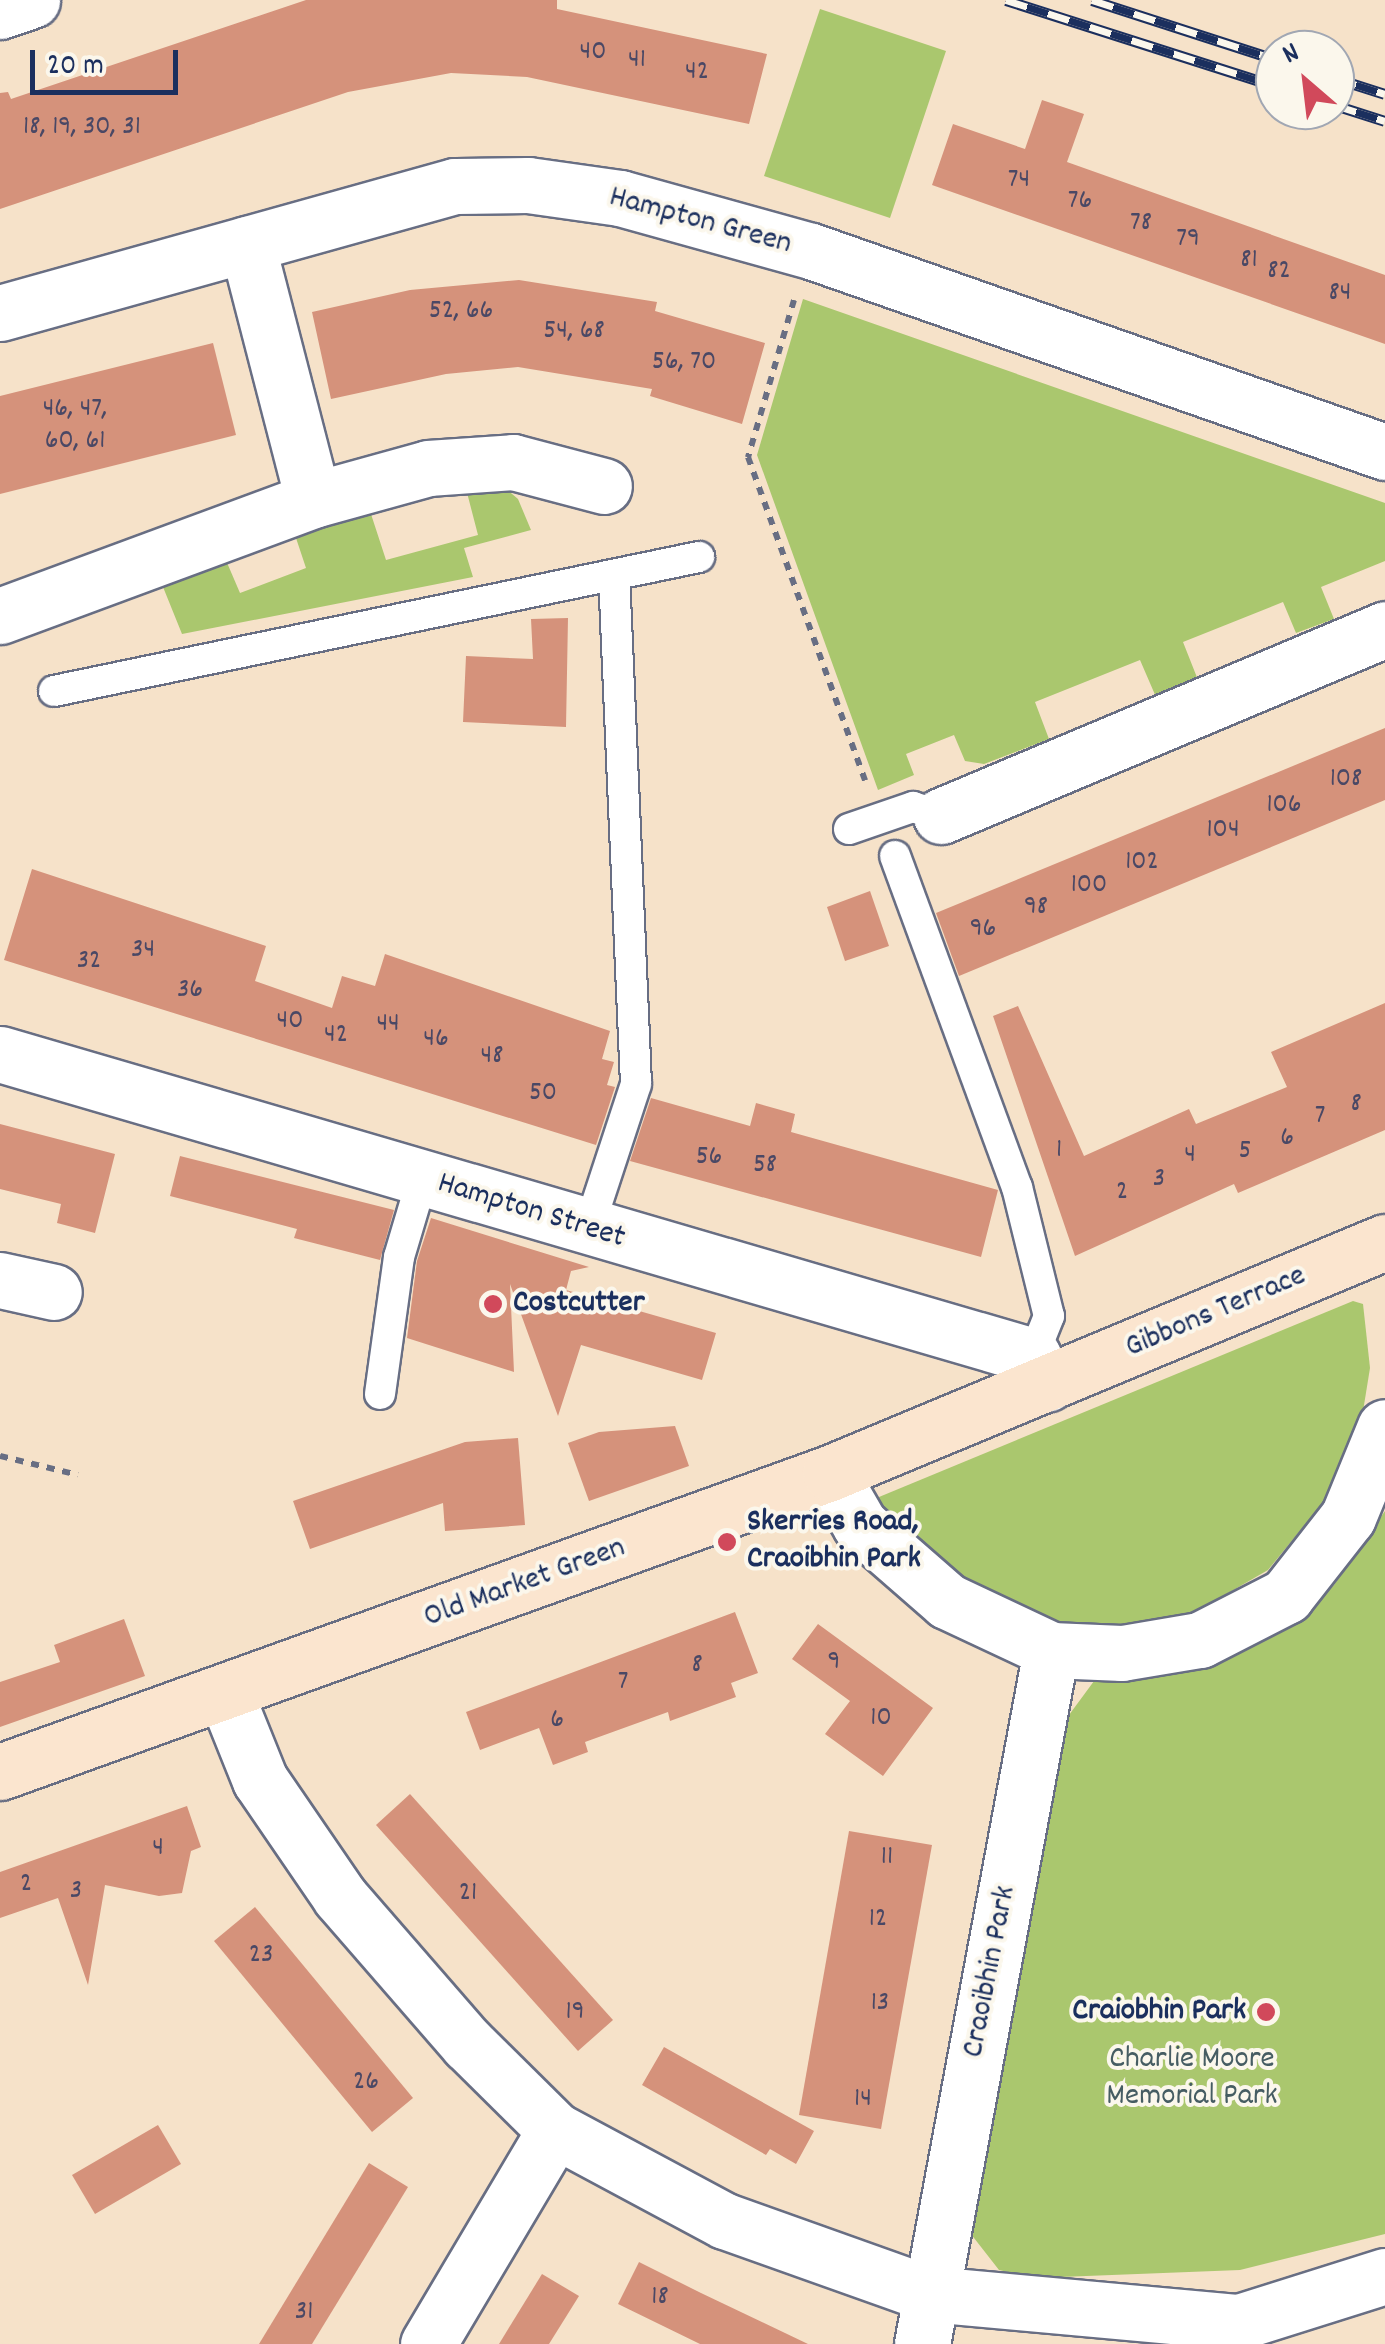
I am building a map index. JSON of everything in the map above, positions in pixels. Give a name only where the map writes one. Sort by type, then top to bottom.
[{"type":"main road","name":"Gibbons Terrace","points":[[1040,1370],[1384,1252]]},
{"type":"main road","name":"Old Market Green","points":[[0,1772],[830,1473],[1040,1370]]},
{"type":"street","points":[[0,12],[32,0]]},
{"type":"street","name":"Hampton Green","points":[[0,314],[454,186],[528,185],[620,198],[811,252],[1385,452]]},
{"type":"street","points":[[247,244],[313,500]]},
{"type":"street","points":[[0,616],[313,500],[469,462],[513,462],[604,486]]},
{"type":"street","points":[[941,816],[1385,629]]},
{"type":"street","name":"Hampton Street","points":[[0,1054],[1040,1370]]},
{"type":"street","points":[[0,1280],[54,1292]]},
{"type":"street","points":[[830,1473],[872,1537],[947,1601],[1051,1650],[1160,1650],[1258,1615],[1307,1576],[1331,1547],[1383,1443]]},
{"type":"street","name":"Craoibhin Park","points":[[926,2319],[1051,1650]]},
{"type":"street","points":[[225,1693],[260,1780],[340,1897],[468,2044],[554,2130],[774,2243],[926,2319],[1239,2322],[1385,2276]]},
{"type":"street","points":[[428,2344],[554,2130]]},
{"type":"lane","points":[[54,691],[699,558]]},
{"type":"lane","points":[[588,1230],[636,1084],[614,575]]},
{"type":"lane","points":[[849,828],[913,808],[941,816]]},
{"type":"lane","points":[[896,856],[1017,1187],[1049,1316],[1040,1370]]},
{"type":"lane","points":[[380,1394],[400,1257],[422,1180]]},
{"type":"path","points":[[811,252],[748,457],[878,817]]},
{"type":"path","points":[[0,1456],[78,1475]]},
{"type":"green space","points":[[820,9],[946,51],[890,218],[764,176]]},
{"type":"green space","points":[[803,299],[1385,503],[1385,561],[1321,587],[1334,619],[1296,633],[1283,602],[1183,642],[1198,680],[1156,697],[1140,660],[1035,702],[1049,739],[984,764],[965,761],[954,735],[906,754],[914,775],[878,790],[757,455]]},
{"type":"green space","points":[[465,485],[505,488],[518,499],[531,530],[464,548],[473,577],[182,634],[161,582],[225,558],[240,593],[306,568],[295,535],[370,511],[386,560],[478,535]]},
{"type":"green space","points":[[1353,1301],[1363,1304],[1370,1368],[1359,1436],[1343,1478],[1268,1570],[1197,1611],[1156,1624],[1076,1630],[992,1605],[875,1507],[879,1497]]},
{"type":"green space","name":"Charlie Moore Memorial Park","points":[[1385,1511],[1385,2234],[1240,2270],[1035,2278],[999,2270],[967,2229],[1069,1715],[1097,1677],[1301,1616],[1334,1585]]},
{"type":"building","points":[[306,0],[557,0],[557,9],[767,54],[749,124],[527,77],[451,73],[348,92],[0,209],[0,93],[8,92],[11,99]]},
{"type":"building","points":[[1042,100],[1084,114],[1067,162],[1385,275],[1385,344],[932,185],[953,124],[1025,149]]},
{"type":"building","points":[[519,280],[657,302],[655,311],[765,343],[742,424],[650,396],[652,389],[518,367],[446,374],[331,399],[312,312],[410,290]]},
{"type":"building","points":[[213,343],[236,435],[0,494],[0,396]]},
{"type":"building","points":[[568,618],[566,727],[463,722],[466,656],[533,659],[531,619]]},
{"type":"building","points":[[1385,728],[1385,800],[959,976],[936,913]]},
{"type":"building","points":[[32,869],[266,946],[255,981],[332,1008],[342,976],[375,986],[385,954],[610,1031],[602,1059],[614,1062],[607,1085],[615,1087],[596,1145],[4,960]]},
{"type":"building","points":[[870,891],[889,946],[845,961],[827,907]]},
{"type":"building","points":[[1385,1003],[1385,1130],[1238,1193],[1234,1184],[1075,1256],[993,1016],[1018,1006],[1084,1156],[1189,1109],[1196,1124],[1287,1087],[1271,1052]]},
{"type":"building","points":[[651,1098],[750,1126],[756,1103],[795,1114],[791,1132],[998,1190],[981,1257],[630,1161]]},
{"type":"building","points":[[0,1124],[115,1154],[95,1233],[57,1223],[61,1204],[0,1189]]},
{"type":"building","points":[[180,1156],[394,1210],[380,1260],[294,1238],[297,1229],[170,1196]]},
{"type":"building","name":"Costcutter","points":[[431,1218],[589,1267],[571,1271],[566,1290],[716,1333],[702,1380],[581,1345],[558,1416],[510,1284],[514,1372],[407,1338],[417,1261]]},
{"type":"building","points":[[675,1426],[689,1466],[589,1501],[568,1443],[599,1432]]},
{"type":"building","points":[[518,1438],[525,1525],[445,1531],[443,1503],[310,1549],[293,1501],[465,1442]]},
{"type":"building","points":[[735,1612],[758,1673],[731,1683],[736,1697],[670,1721],[668,1712],[585,1742],[588,1752],[553,1765],[539,1728],[480,1750],[466,1712]]},
{"type":"building","points":[[124,1619],[145,1676],[0,1727],[0,1682],[60,1662],[54,1645]]},
{"type":"building","points":[[818,1624],[933,1708],[883,1776],[825,1734],[850,1701],[792,1659]]},
{"type":"building","points":[[410,1794],[613,2020],[578,2051],[376,1825]]},
{"type":"building","points":[[187,1806],[201,1847],[191,1851],[182,1893],[159,1896],[105,1885],[88,1985],[58,1898],[0,1918],[0,1872]]},
{"type":"building","points":[[849,1831],[932,1845],[881,2129],[799,2115]]},
{"type":"building","points":[[255,1907],[413,2098],[372,2132],[214,1941]]},
{"type":"building","points":[[664,2047],[814,2131],[796,2164],[770,2149],[766,2155],[642,2085]]},
{"type":"building","points":[[158,2125],[181,2164],[95,2214],[72,2175]]},
{"type":"building","points":[[369,2163],[408,2187],[312,2344],[259,2344]]},
{"type":"building","points":[[639,2262],[808,2344],[700,2344],[618,2304]]},
{"type":"building","points":[[542,2274],[579,2296],[549,2344],[499,2344]]},
{"type":"railway","points":[[1006,0],[1255,80]]},
{"type":"railway","points":[[1092,0],[1255,53]]},
{"type":"railway","points":[[1355,84],[1385,94]]},
{"type":"railway","points":[[1355,111],[1385,121]]},
{"type":"place","name":"Costcutter","points":[[493,1304]]},
{"type":"place","name":"Skerries Road, Craoibhin Park","points":[[727,1542]]},
{"type":"place","name":"Craiobhin Park","points":[[1266,2012]]}]
